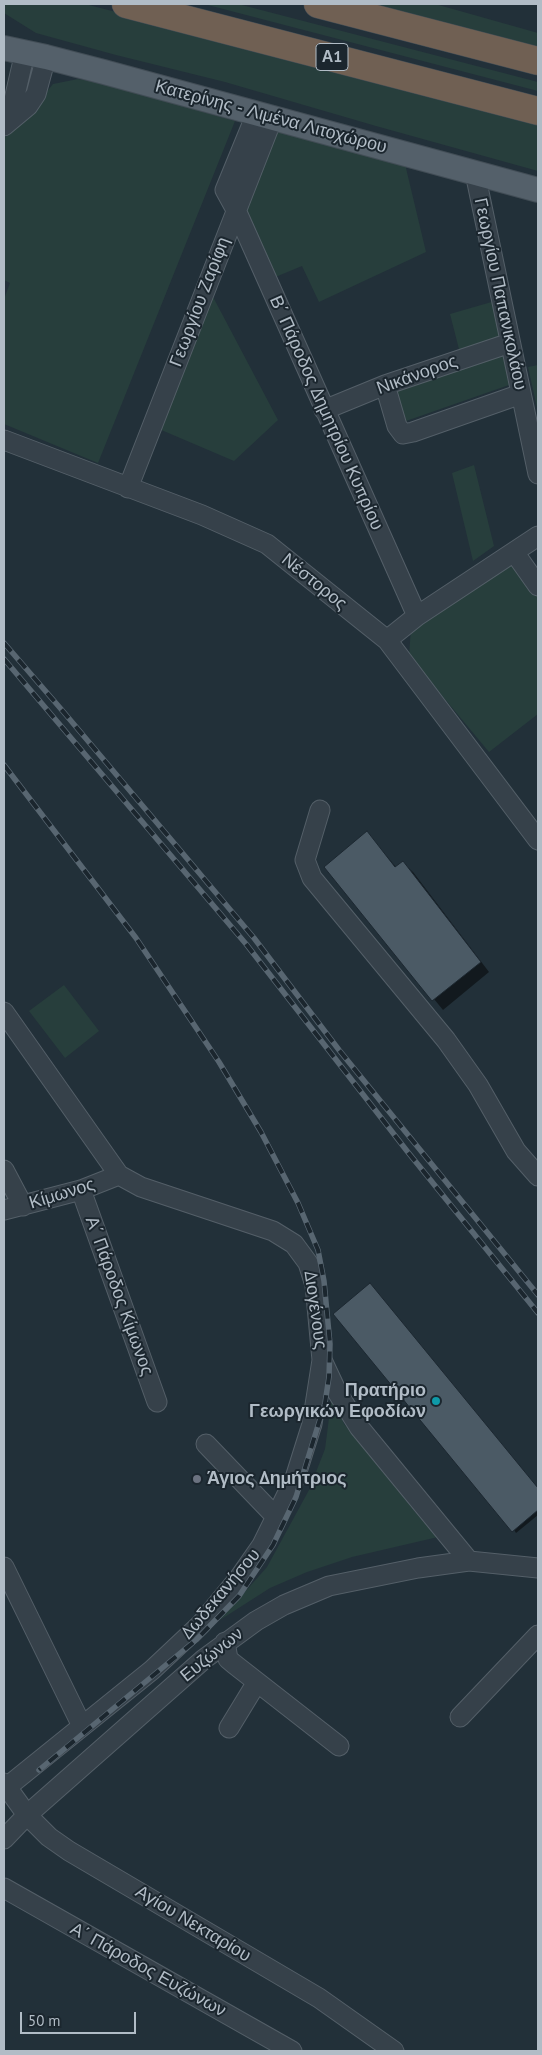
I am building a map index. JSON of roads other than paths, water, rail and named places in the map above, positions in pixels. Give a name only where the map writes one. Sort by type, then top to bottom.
[{"type":"highway","name":"Α1","points":[[126,4],[538,111]]},
{"type":"highway","points":[[318,4],[538,61]]},
{"type":"main road","name":"Κατερίνης - Λιμένα Λιτοχώρου","points":[[25,52],[265,114],[538,190]]},
{"type":"street","points":[[4,120],[13,104],[25,52]]},
{"type":"street","points":[[4,126],[28,106],[36,94],[25,52]]},
{"type":"street","name":"Β΄ Πάροδος Δημητρίου Κυπρίου","points":[[265,114],[225,190],[236,210],[417,616]]},
{"type":"street","name":"Γεωργίου Ζαρίφη","points":[[128,488],[236,210],[265,114]]},
{"type":"street","name":"Γεωργίου Παπανικολάου","points":[[475,173],[538,474]]},
{"type":"street","name":"Νικάνορος","points":[[324,410],[385,385],[510,342]]},
{"type":"street","points":[[385,385],[397,426],[403,434],[521,394]]},
{"type":"street","name":"Νέστορος","points":[[4,440],[202,516],[266,544],[387,640],[538,840]]},
{"type":"street","points":[[387,640],[417,616],[538,536]]},
{"type":"street","points":[[514,552],[538,586]]},
{"type":"street","points":[[320,810],[305,860],[312,878],[446,1040],[478,1085],[516,1151],[538,1176]]},
{"type":"street","name":"Διογένους","points":[[4,1012],[119,1175],[140,1186],[273,1231],[294,1244],[308,1263],[315,1285],[322,1360],[336,1392],[359,1427],[469,1561]]},
{"type":"street","points":[[4,1170],[23,1206]]},
{"type":"street","name":"Κίμωνος","points":[[4,1210],[81,1190],[119,1175]]},
{"type":"street","name":"Α΄ Πάροδος Κίμωνος","points":[[81,1190],[157,1402]]},
{"type":"street","name":"Δωδεκανήσου","points":[[5,1785],[152,1670],[201,1624],[239,1578],[262,1545],[277,1518],[295,1478],[312,1424],[322,1360]]},
{"type":"street","points":[[206,1444],[277,1518]]},
{"type":"street","points":[[469,1561],[538,1568]]},
{"type":"street","name":"Ευζώνων","points":[[4,1839],[27,1815],[226,1642],[256,1621],[284,1605],[329,1586],[381,1575],[469,1561]]},
{"type":"street","points":[[4,1568],[82,1726]]},
{"type":"street","points":[[460,1717],[538,1635]]},
{"type":"street","points":[[226,1642],[228,1658],[339,1746]]},
{"type":"street","points":[[229,1728],[257,1682]]},
{"type":"street","name":"Αγίου Νεκταρίου","points":[[5,1785],[27,1815],[49,1837],[69,1851],[319,1998],[394,2051]]},
{"type":"street","name":"Α΄ Πάροδος Ευζώνων","points":[[4,1888],[292,2051]]},
{"type":"railway","points":[[4,643],[254,938],[339,1050],[538,1295]]},
{"type":"railway","points":[[4,659],[246,944],[407,1151],[538,1313]]},
{"type":"railway","points":[[4,765],[136,938],[219,1062],[261,1132],[298,1203],[318,1250],[324,1281],[330,1344],[329,1377],[325,1403],[296,1497],[273,1545],[239,1596],[196,1640],[39,1770]]},
{"type":"place","name":"Πρατήριο Γεωργικών Εφοδίων","points":[[436,1401]]},
{"type":"place","name":"Άγιος Δημήτριος","points":[[197,1479]]}]
